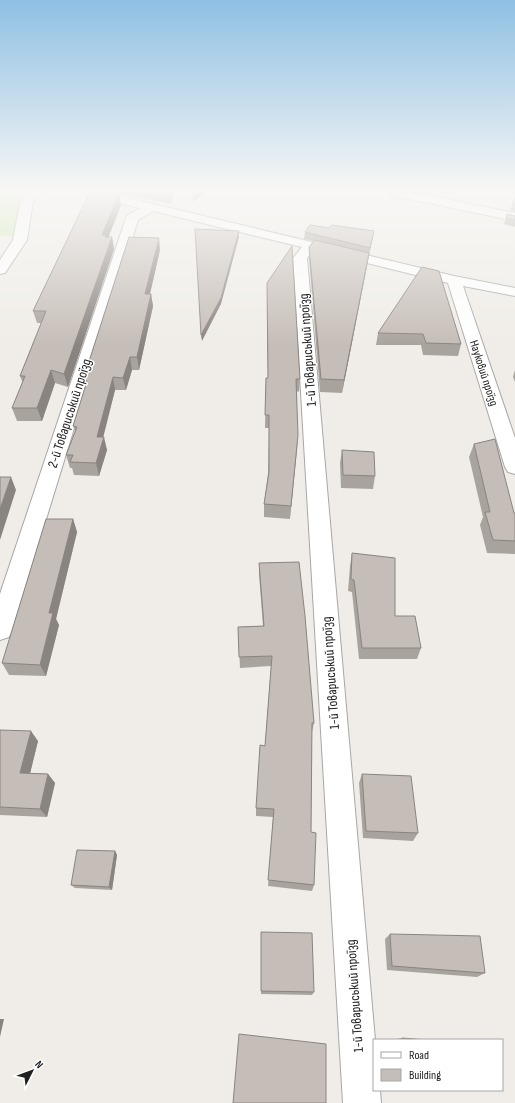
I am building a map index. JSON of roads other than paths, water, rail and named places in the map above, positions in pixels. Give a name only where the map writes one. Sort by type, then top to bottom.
[{"type":"street","points":[[0,270],[18,243]]},
{"type":"street","name":"2-й Товариський проїзд","points":[[0,630],[124,243]]},
{"type":"street","points":[[300,243],[454,280],[515,292]]},
{"type":"street","name":"1-й Товариський проїзд","points":[[310,246],[300,258],[362,1103]]},
{"type":"street","name":"Науковий проїзд","points":[[454,280],[515,467]]}]
